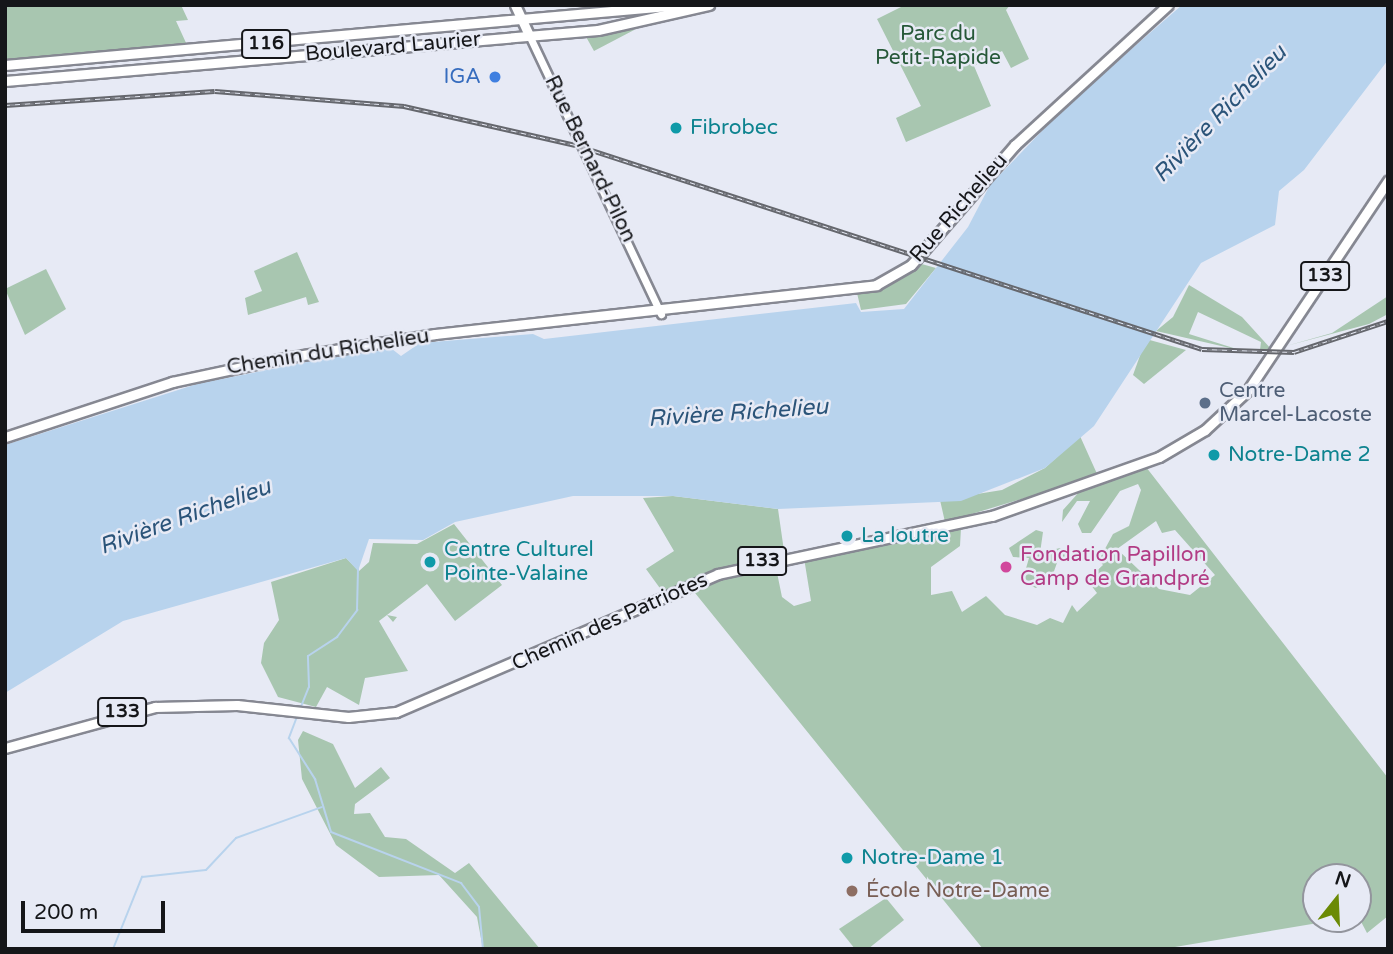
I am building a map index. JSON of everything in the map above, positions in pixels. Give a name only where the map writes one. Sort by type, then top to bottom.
[{"type":"main road","name":"Rue Bernard-Pilon","points":[[515,5],[529,35]]},
{"type":"main road","name":"116","points":[[523,22],[679,5]]},
{"type":"main road","name":"116","points":[[529,35],[631,25],[709,5]]},
{"type":"main road","name":"Rue Richelieu","points":[[661,314],[852,291],[896,275],[1015,145],[1168,5]]},
{"type":"main road","name":"Boulevard Laurier","points":[[5,65],[523,22]]},
{"type":"main road","name":"Boulevard Laurier","points":[[5,81],[529,35]]},
{"type":"main road","name":"Chemin des Patriotes","points":[[5,748],[155,707],[237,705],[348,717],[412,707],[718,574],[996,515],[1153,460],[1216,422],[1264,371],[1388,181]]},
{"type":"main road","name":"Chemin du Richelieu","points":[[5,437],[236,366],[435,334],[661,314]]},
{"type":"street","name":"Rue Bernard-Pilon","points":[[529,35],[661,314]]},
{"type":"green space","points":[[5,5],[181,5],[188,20],[176,21],[187,45],[5,61]]},
{"type":"green space","name":"Parc du Petit-Rapide","points":[[905,5],[1010,5],[1006,10],[1029,59],[1011,68],[1002,51],[974,66],[991,106],[906,142],[896,118],[921,106],[877,19]]},
{"type":"green space","points":[[636,29],[594,51],[585,35],[613,32]]},
{"type":"green space","points":[[297,252],[319,302],[308,305],[306,297],[248,315],[245,298],[262,291],[254,271]]},
{"type":"green space","points":[[918,263],[936,268],[906,304],[861,310],[857,293],[890,283]]},
{"type":"green space","points":[[46,269],[66,309],[25,335],[5,289]]},
{"type":"green space","points":[[1189,285],[1242,317],[1272,350],[1260,350],[1261,342],[1198,312],[1189,334],[1243,351],[1156,331],[1173,317]]},
{"type":"green space","points":[[1388,296],[1388,314],[1369,324],[1286,346],[1332,333]]},
{"type":"green space","points":[[1146,339],[1186,350],[1144,384],[1133,375]]},
{"type":"green space","points":[[1080,436],[1098,476],[945,522],[940,500],[1002,490],[1045,468]]},
{"type":"green space","points":[[1146,467],[1388,778],[1388,916],[1372,929],[1372,863],[1302,863],[1302,926],[1163,949],[983,949],[691,588],[775,563],[782,597],[794,606],[811,601],[804,558],[961,528],[960,546],[931,567],[931,595],[952,591],[962,612],[986,596],[1005,615],[1037,625],[1050,618],[1063,623],[1072,605],[1077,612],[1097,593],[1087,580],[1103,565],[1099,560],[1113,534],[1129,526],[1141,490],[1138,484],[1120,491],[1091,533],[1082,533],[1078,524],[1090,501],[1077,501],[1062,522],[1063,510],[1080,491]],"holes":[[[1156,521],[1162,533],[1175,530],[1215,575],[1190,595],[1159,589],[1117,549]]]},
{"type":"green space","points":[[673,496],[778,509],[784,551],[662,591],[646,569],[674,551],[643,498]]},
{"type":"green space","points":[[454,524],[502,585],[455,621],[427,584],[379,621],[408,671],[365,678],[359,705],[327,687],[316,707],[278,697],[261,663],[264,643],[279,620],[271,582],[346,558],[359,571],[369,562],[373,543],[417,544]]},
{"type":"green space","points":[[1036,530],[1043,532],[1040,553],[1060,548],[1072,556],[1067,563],[1058,560],[1053,574],[1036,588],[1022,582],[1029,558],[1013,557],[1009,548]]},
{"type":"green space","points":[[303,731],[333,744],[355,788],[381,767],[390,778],[355,804],[354,814],[370,813],[385,837],[406,839],[455,873],[469,863],[540,949],[483,949],[477,917],[439,875],[379,877],[336,845],[302,779],[298,740]]},
{"type":"green space","points":[[886,898],[904,920],[868,949],[855,949],[839,929]]},
{"type":"water","name":"Rivière Richelieu","points":[[1182,5],[1388,5],[1388,60],[1304,170],[1279,191],[1275,225],[1201,263],[1094,426],[1045,468],[961,501],[778,509],[673,496],[573,496],[455,522],[423,540],[369,539],[358,571],[346,558],[123,621],[5,693],[5,445],[197,384],[342,355],[392,349],[401,356],[420,343],[533,334],[544,339],[856,303],[861,312],[904,309],[968,227],[990,185],[1065,107]]},
{"type":"waterway","points":[[300,709],[309,687],[308,656],[337,637],[357,610],[358,569]]},
{"type":"waterway","points":[[298,714],[289,738],[315,779],[331,832],[461,883],[479,907],[483,949]]},
{"type":"waterway","points":[[113,949],[142,877],[206,870],[236,838],[322,807]]},
{"type":"railway","points":[[5,105],[215,91],[404,106],[576,145],[1202,349],[1294,352],[1388,321]]},
{"type":"place","name":"IGA","points":[[495,77]]},
{"type":"place","name":"Fibrobec","points":[[676,128]]},
{"type":"place","name":"Centre Marcel-Lacoste","points":[[1205,403]]},
{"type":"place","name":"Notre-Dame 2","points":[[1214,455]]},
{"type":"place","name":"La loutre","points":[[847,536]]},
{"type":"place","name":"Centre Culturel Pointe-Valaine","points":[[430,562]]},
{"type":"place","name":"Fondation Papillon Camp de Grandpré","points":[[1006,567]]},
{"type":"place","name":"Notre-Dame 1","points":[[847,858]]},
{"type":"place","name":"École Notre-Dame","points":[[852,891]]}]
